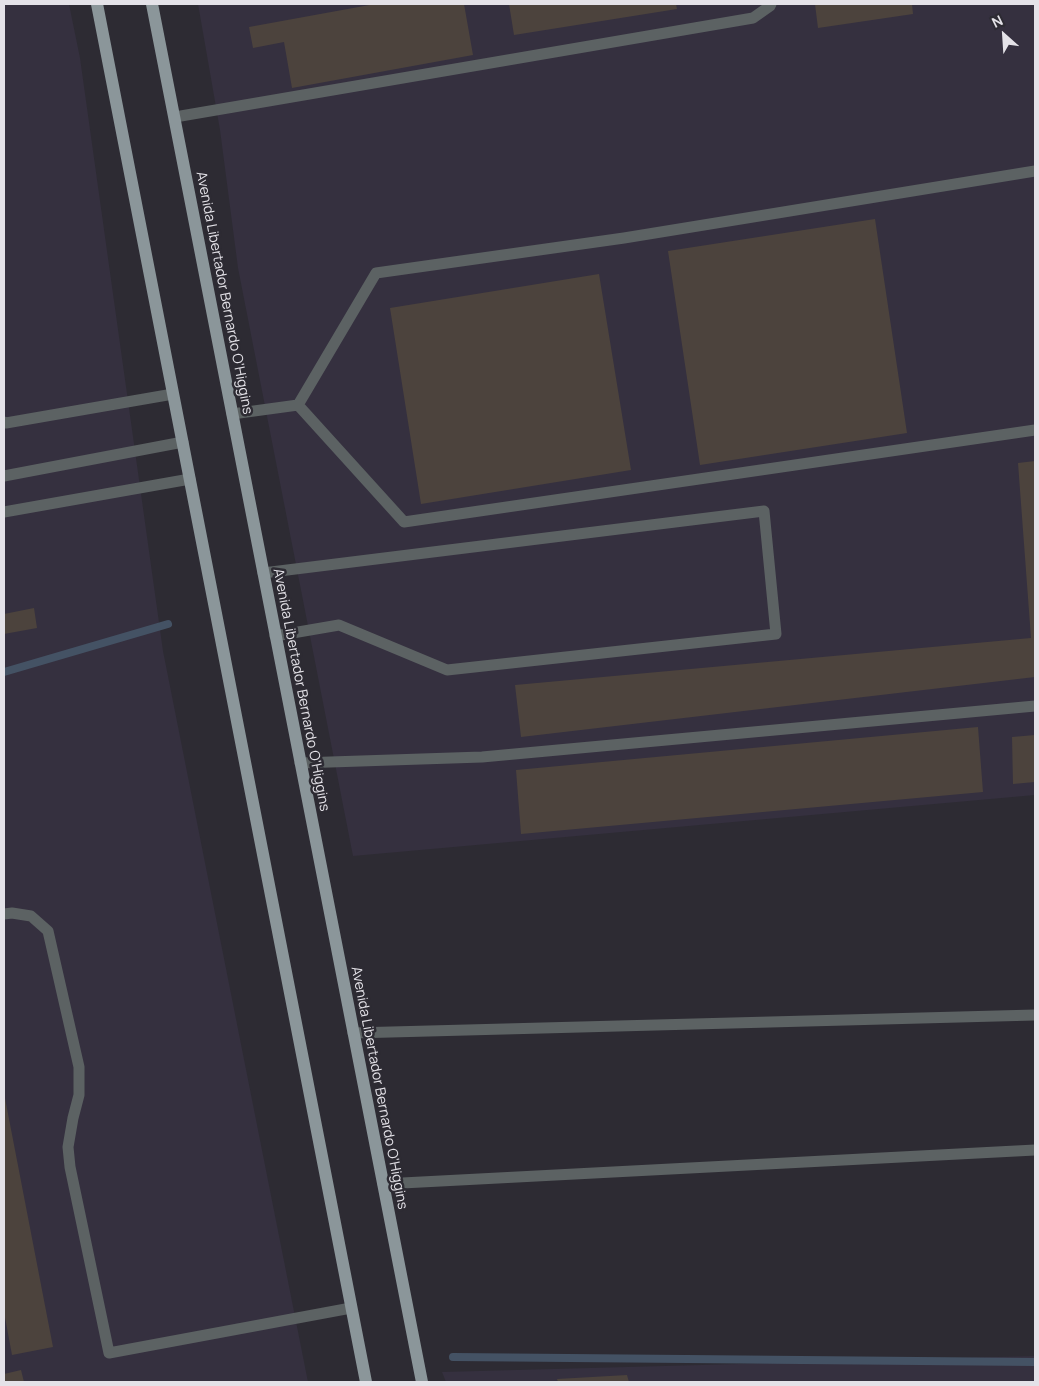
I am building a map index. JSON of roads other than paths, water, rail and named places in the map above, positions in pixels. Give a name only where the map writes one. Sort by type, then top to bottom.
[{"type":"main road","points":[[97,4],[366,1382]]},
{"type":"main road","name":"Avenida Libertador Bernardo O'Higgins","points":[[152,4],[422,1382]]},
{"type":"lane","points":[[174,117],[753,18],[771,4]]},
{"type":"lane","points":[[298,405],[376,273],[624,238],[1035,171]]},
{"type":"lane","points":[[4,422],[173,394]]},
{"type":"lane","points":[[232,414],[298,405]]},
{"type":"lane","points":[[298,405],[404,522],[1035,430]]},
{"type":"lane","points":[[4,476],[183,442]]},
{"type":"lane","points":[[4,512],[190,479]]},
{"type":"lane","points":[[263,573],[764,511],[776,634],[447,670],[338,625],[275,636]]},
{"type":"lane","points":[[300,763],[482,757],[1035,706]]},
{"type":"lane","points":[[4,914],[12,913],[31,916],[48,932],[79,1067],[79,1095],[68,1147],[70,1167],[109,1353],[351,1308]]},
{"type":"lane","points":[[353,1033],[1035,1015]]},
{"type":"lane","points":[[383,1184],[1035,1150]]},
{"type":"waterway","points":[[4,672],[168,624]]},
{"type":"waterway","points":[[453,1357],[1035,1362]]}]
